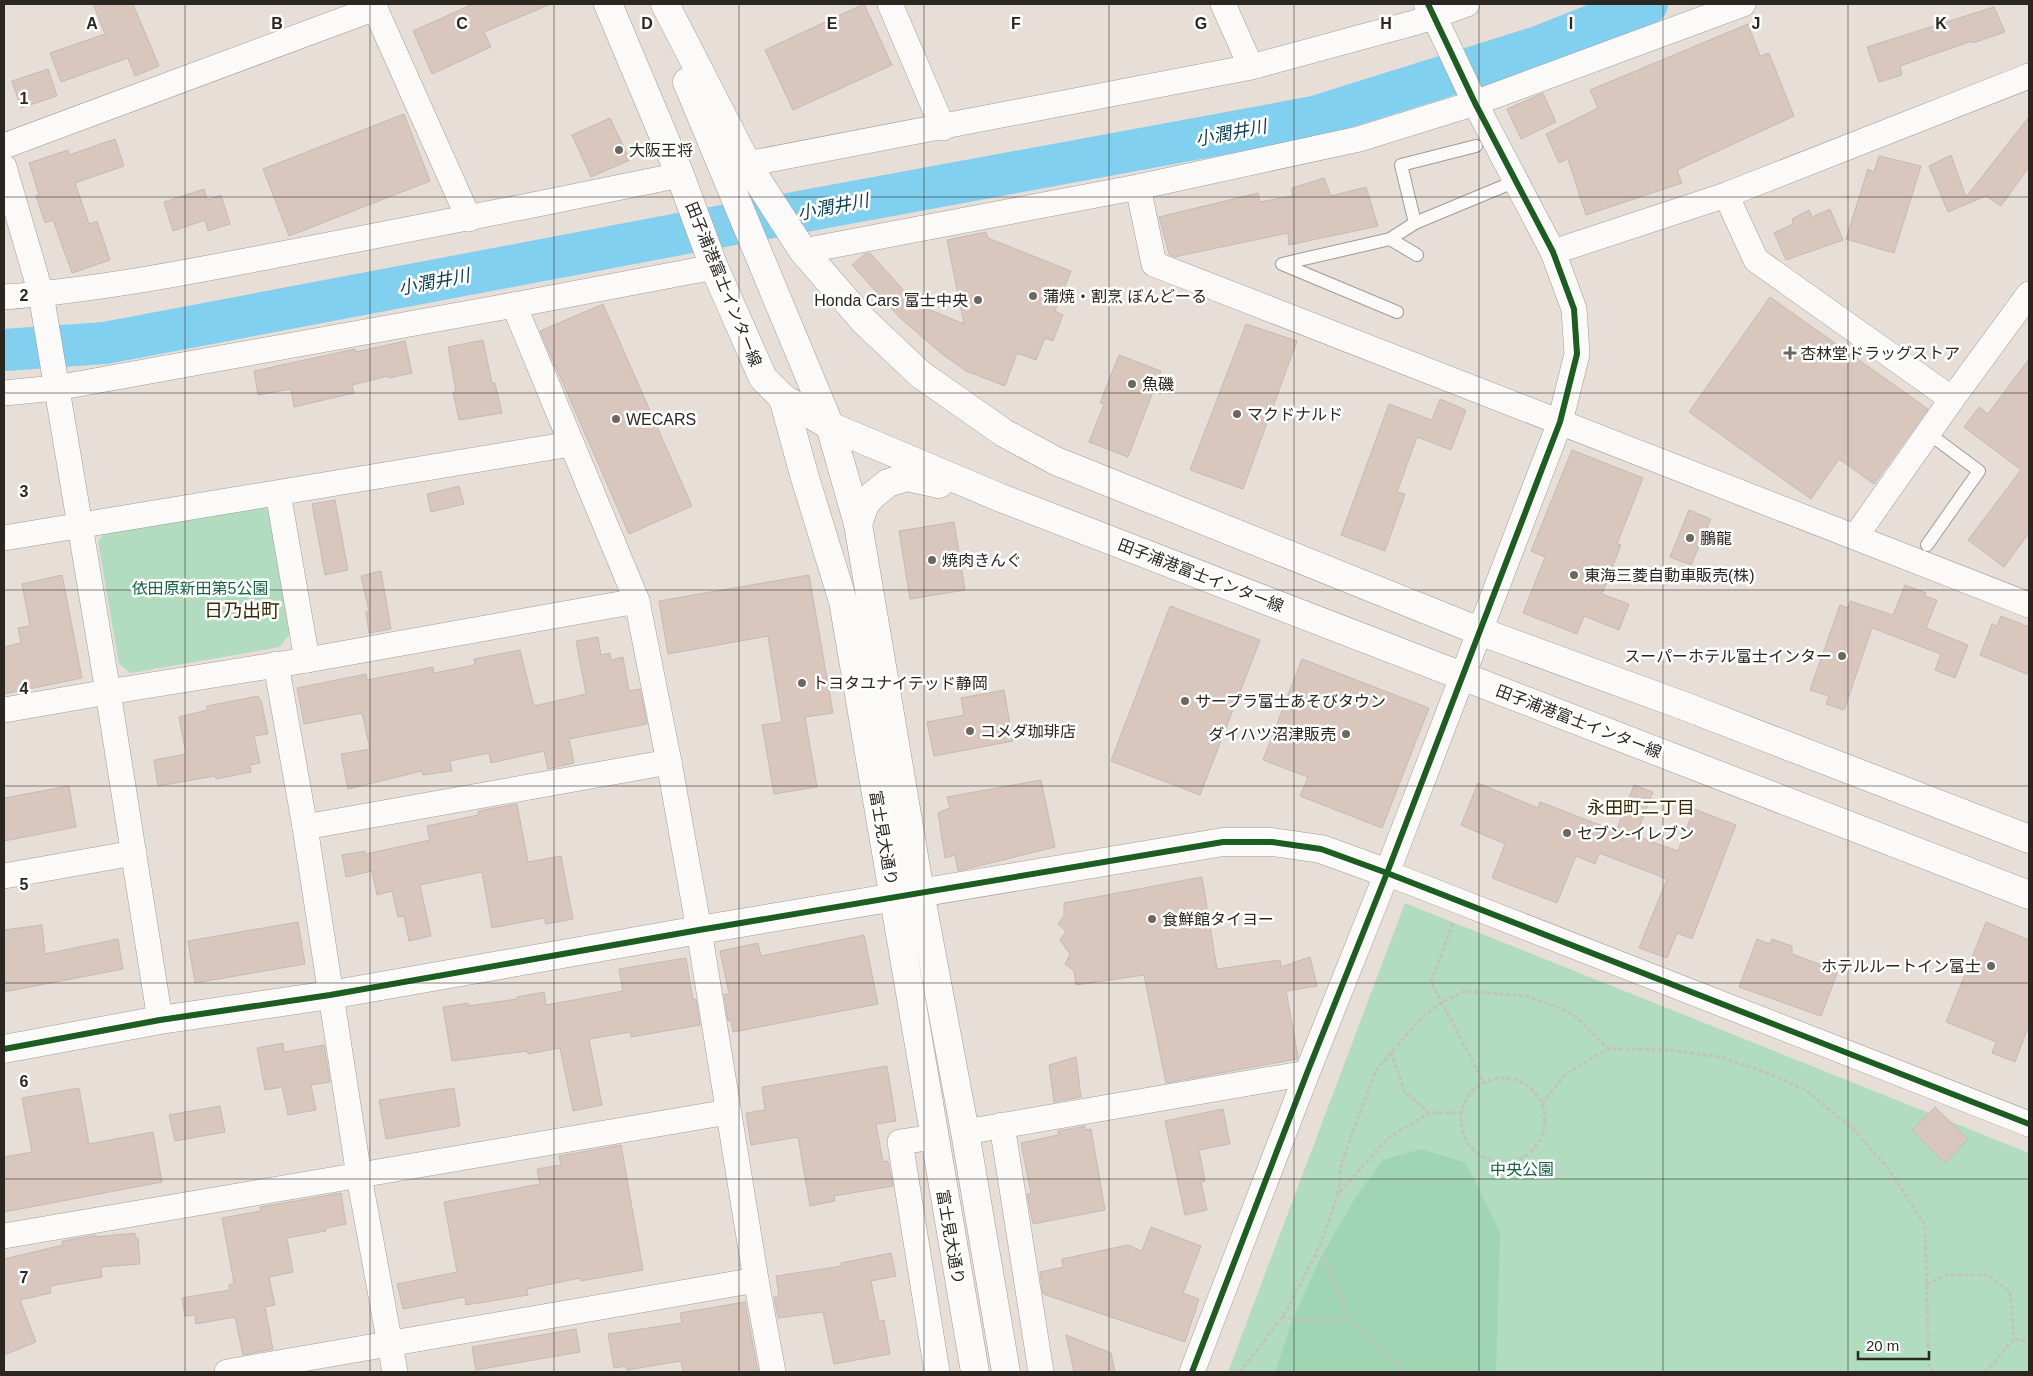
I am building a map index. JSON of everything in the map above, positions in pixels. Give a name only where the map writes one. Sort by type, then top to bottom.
[{"type":"street","name":"田子浦港富士インター線","points":[[608,4],[680,174],[714,267],[763,378],[783,398],[830,426],[1001,498],[2029,895]]},
{"type":"street","name":"富士見大通り","points":[[654,4],[830,426],[858,524],[907,894],[934,1137],[975,1372]]},
{"type":"street","points":[[665,4],[747,164],[803,251],[865,322],[920,374],[1004,432],[1056,461],[1479,631],[1687,707],[2029,839]]},
{"type":"street","points":[[890,4],[943,128]]},
{"type":"street","points":[[1223,4],[1252,67]]},
{"type":"street","points":[[747,164],[943,128],[1252,67],[1431,10],[1467,4]]},
{"type":"street","points":[[803,251],[1138,187],[1359,139],[1475,103],[1743,4]]},
{"type":"street","points":[[4,146],[374,6],[469,219]]},
{"type":"street","points":[[1192,1372],[1307,1073],[1387,873],[1560,422],[1577,354],[1574,309],[1552,252],[1475,103],[1431,10]]},
{"type":"street","points":[[1552,252],[1726,195],[2029,76]]},
{"type":"street","points":[[4,167],[42,302],[108,692],[160,1020]]},
{"type":"street","points":[[4,297],[42,302],[469,219],[680,174]]},
{"type":"street","points":[[1138,187],[1154,264],[2029,605]]},
{"type":"street","points":[[1726,195],[1756,260],[1952,399]]},
{"type":"street","points":[[4,393],[55,378],[514,305],[714,267]]},
{"type":"street","points":[[1856,536],[1952,399],[2029,294]]},
{"type":"street","points":[[514,305],[637,602],[669,762],[699,930],[756,1280],[773,1372]]},
{"type":"street","name":"富士見大通り","points":[[783,398],[805,478],[844,601],[907,894],[965,1132],[1006,1372]]},
{"type":"street","points":[[4,538],[571,444]]},
{"type":"street","points":[[858,524],[865,504],[873,495],[888,483],[907,476],[1001,498]]},
{"type":"street","points":[[278,493],[307,660]]},
{"type":"street","points":[[4,710],[307,660],[637,602]]},
{"type":"street","points":[[276,664],[305,827],[359,1176],[395,1372]]},
{"type":"street","points":[[305,827],[669,762]]},
{"type":"street","points":[[4,1049],[160,1020],[330,995],[907,894],[1223,842],[1272,842],[1321,849],[1387,873],[2029,1124]]},
{"type":"street","points":[[4,876],[134,853]]},
{"type":"street","points":[[965,1132],[1307,1073]]},
{"type":"street","points":[[4,1236],[728,1112]]},
{"type":"street","points":[[1002,1125],[1041,1372]]},
{"type":"street","points":[[934,1137],[900,1142],[938,1372]]},
{"type":"street","points":[[227,1372],[756,1280]]},
{"type":"lane","points":[[1415,223],[1401,165],[1476,146]]},
{"type":"lane","points":[[1398,312],[1282,264],[1390,239],[1415,223],[1516,181]]},
{"type":"lane","points":[[1390,239],[1417,255]]},
{"type":"lane","points":[[1928,433],[1979,471],[1928,545]]},
{"type":"path","points":[[1461,902],[1431,982],[1484,1083]]},
{"type":"path","points":[[1240,1372],[1282,1318],[1315,1255],[1338,1194],[1342,1160],[1376,1070],[1422,1017],[1442,1002],[1465,991],[1526,996],[1555,1006],[1576,1017],[1608,1049]]},
{"type":"path","points":[[1542,1103],[1567,1073],[1608,1049],[1671,1050],[1725,1058],[1767,1072],[1806,1090],[1853,1129],[1888,1168],[1925,1225],[1929,1366],[1933,1372]]},
{"type":"path","points":[[1391,1052],[1405,1092],[1429,1113]]},
{"type":"path","points":[[1497,1079],[1511,1079],[1524,1083],[1542,1103],[1546,1117],[1544,1131],[1538,1144],[1528,1154],[1516,1160],[1502,1162],[1488,1160],[1476,1152],[1467,1141],[1462,1128],[1462,1113],[1466,1101],[1484,1083],[1497,1079]]},
{"type":"path","points":[[1338,1194],[1388,1138],[1429,1113],[1462,1113]]},
{"type":"path","points":[[1315,1255],[1327,1264],[1349,1319],[1397,1365],[1400,1372]]},
{"type":"path","points":[[1927,1284],[1947,1275],[1988,1275],[2010,1292],[2014,1339],[1985,1372]]},
{"type":"path","points":[[1282,1318],[1311,1321],[1349,1319]]},
{"type":"path","points":[[2014,1339],[2029,1342]]},
{"type":"green space","name":"依田原新田第5公園","points":[[259,504],[270,512],[291,632],[280,647],[131,673],[119,664],[98,542],[106,530]]},
{"type":"green space","name":"中央公園","points":[[1405,903],[2029,1153],[2029,1372],[1228,1372]]},
{"type":"green space","points":[[1421,1149],[1466,1163],[1500,1232],[1496,1372],[1275,1372],[1292,1321],[1320,1259],[1354,1200],[1383,1160]]},
{"type":"building","points":[[93,4],[133,4],[159,66],[135,76],[128,58],[61,82],[50,53],[105,34]]},
{"type":"building","points":[[473,4],[551,4],[484,32],[491,47],[432,74],[413,31]]},
{"type":"building","points":[[864,4],[892,65],[793,110],[765,50]]},
{"type":"building","points":[[1994,7],[2005,32],[1973,43],[1972,41],[1900,66],[1902,75],[1879,82],[1867,47]]},
{"type":"building","points":[[1748,24],[1760,56],[1769,53],[1794,116],[1677,170],[1682,183],[1586,215],[1568,159],[1559,163],[1546,134],[1598,108],[1590,90]]},
{"type":"building","points":[[48,69],[57,96],[21,108],[12,81]]},
{"type":"building","points":[[1543,93],[1556,122],[1521,139],[1507,109]]},
{"type":"building","points":[[404,114],[430,181],[289,236],[263,169]]},
{"type":"building","points":[[2029,117],[2029,167],[2001,206],[1986,196],[1948,212],[1929,166],[1951,155],[1966,197]]},
{"type":"building","points":[[610,118],[630,160],[591,177],[572,135]]},
{"type":"building","points":[[115,139],[124,166],[75,183],[89,224],[97,221],[110,260],[72,273],[53,220],[45,223],[36,196],[39,195],[29,163],[68,150],[69,155]]},
{"type":"building","points":[[1879,156],[1921,166],[1894,253],[1846,239],[1868,169],[1874,172]]},
{"type":"building","points":[[1324,178],[1331,196],[1366,187],[1378,226],[1289,245],[1288,233],[1174,257],[1169,254],[1159,217],[1258,193],[1260,202],[1292,196],[1292,188]]},
{"type":"building","points":[[204,189],[207,200],[221,195],[230,224],[208,231],[205,220],[173,231],[164,202]]},
{"type":"building","points":[[1830,209],[1843,240],[1786,260],[1774,233],[1793,224],[1792,219],[1809,210],[1812,217]]},
{"type":"building","points":[[986,232],[988,238],[1071,271],[1055,311],[1063,315],[1053,341],[1045,338],[1036,360],[1017,353],[1005,386],[966,371],[942,354],[900,318],[852,265],[865,254],[870,253],[916,304],[964,324],[947,240]]},
{"type":"building","name":"杏林堂ドラッグストア","points":[[1770,297],[1928,409],[1874,484],[1839,459],[1811,499],[1689,412]]},
{"type":"building","name":"WECARS","points":[[603,304],[692,506],[629,534],[540,331]]},
{"type":"building","points":[[1246,324],[1297,341],[1243,489],[1190,470]]},
{"type":"building","points":[[483,340],[492,383],[495,383],[502,413],[459,420],[453,392],[456,392],[448,347]]},
{"type":"building","points":[[405,341],[412,373],[388,378],[388,376],[352,385],[354,393],[294,407],[291,389],[258,395],[254,371],[355,349],[356,352]]},
{"type":"building","name":"魚磯","points":[[1119,355],[1161,371],[1128,457],[1089,442],[1104,404],[1100,403]]},
{"type":"building","points":[[2029,359],[2029,533],[2004,567],[1968,540],[2021,470],[1964,427],[1979,407],[1988,414]]},
{"type":"building","points":[[1440,399],[1466,410],[1451,450],[1417,437],[1397,492],[1405,494],[1385,551],[1341,535],[1389,404],[1432,420]]},
{"type":"building","points":[[1572,450],[1643,478],[1617,544],[1621,545],[1602,594],[1629,604],[1619,630],[1584,616],[1577,634],[1523,613],[1545,557],[1531,551]]},
{"type":"building","points":[[459,486],[464,504],[431,512],[427,494]]},
{"type":"building","points":[[335,500],[348,570],[325,575],[312,504]]},
{"type":"building","name":"鵬龍","points":[[1689,510],[1711,519],[1691,565],[1670,557]]},
{"type":"building","name":"焼肉きんぐ","points":[[954,522],[965,590],[910,599],[899,531]]},
{"type":"building","points":[[381,571],[391,629],[369,633],[366,612],[369,611],[361,576]]},
{"type":"building","points":[[62,575],[82,678],[4,694],[4,647],[21,643],[18,628],[30,626],[22,584]]},
{"type":"building","name":"トヨタユナイテッド静岡","points":[[809,575],[833,713],[805,717],[817,787],[774,794],[762,725],[782,722],[768,636],[668,654],[659,601]]},
{"type":"building","points":[[1905,585],[1926,593],[1925,596],[1937,600],[1926,628],[1968,645],[1955,678],[1935,670],[1941,654],[1872,628],[1844,710],[1826,704],[1829,696],[1810,690],[1840,605],[1848,608],[1850,601],[1893,615]]},
{"type":"building","name":"サープラ富士あそびタウン","points":[[1170,606],[1260,640],[1200,795],[1111,761]]},
{"type":"building","points":[[2001,616],[2029,627],[2029,675],[1980,655],[1992,624],[1997,626]]},
{"type":"building","points":[[598,637],[601,655],[610,653],[611,660],[623,657],[629,691],[640,689],[647,724],[569,739],[574,763],[548,769],[544,751],[491,763],[489,753],[450,761],[452,771],[423,775],[422,771],[348,789],[341,754],[370,749],[362,713],[304,724],[297,688],[366,674],[367,680],[433,667],[434,673],[475,665],[474,659],[520,650],[534,706],[586,694],[576,641]]},
{"type":"building","name":"ダイハツ沼津販売","points":[[1302,659],[1429,708],[1382,828],[1300,796],[1308,777],[1263,760]]},
{"type":"building","name":"コメダ珈琲店","points":[[1004,690],[1013,741],[934,756],[927,722],[964,715],[961,698]]},
{"type":"building","points":[[258,696],[259,700],[261,700],[268,734],[254,736],[260,763],[250,765],[251,772],[216,779],[215,776],[158,786],[154,760],[186,754],[179,717],[207,710],[207,706]]},
{"type":"building","points":[[1041,780],[1055,847],[958,871],[955,855],[945,858],[938,813],[950,808],[947,797]]},
{"type":"building","points":[[1478,783],[1538,808],[1540,802],[1616,831],[1634,785],[1653,792],[1636,836],[1678,851],[1694,809],[1736,825],[1692,939],[1677,933],[1667,958],[1639,948],[1667,879],[1599,853],[1595,864],[1576,856],[1557,903],[1492,878],[1505,844],[1461,825]]},
{"type":"building","points":[[69,786],[76,827],[4,841],[4,798]]},
{"type":"building","points":[[517,804],[528,862],[561,856],[573,919],[546,924],[544,918],[492,928],[482,872],[420,885],[431,936],[409,941],[404,916],[398,917],[392,891],[377,895],[372,871],[346,877],[342,855],[365,851],[366,854],[430,840],[427,826],[478,815],[478,811]]},
{"type":"building","points":[[1202,877],[1217,969],[1280,960],[1281,967],[1310,957],[1317,986],[1286,991],[1297,1059],[1166,1083],[1144,975],[1076,985],[1074,971],[1065,964],[1070,954],[1060,940],[1066,931],[1058,924],[1064,916],[1064,903]]},
{"type":"building","points":[[298,922],[305,964],[195,983],[188,941]]},
{"type":"building","points":[[1986,922],[2029,940],[2029,1025],[2015,1062],[1992,1053],[1996,1042],[1946,1022]]},
{"type":"building","points":[[42,925],[45,954],[118,939],[123,969],[4,992],[4,930]]},
{"type":"building","points":[[864,935],[878,1004],[733,1032],[731,1020],[728,1021],[724,994],[729,994],[720,951],[758,943],[761,956]]},
{"type":"building","points":[[1757,939],[1770,944],[1772,939],[1792,946],[1792,954],[1838,971],[1821,1016],[1739,987]]},
{"type":"building","points":[[686,958],[693,1000],[696,999],[700,1025],[631,1037],[630,1032],[589,1039],[602,1105],[573,1111],[560,1048],[528,1054],[527,1051],[452,1061],[443,1007],[468,1003],[468,1006],[517,999],[517,997],[544,992],[546,1005],[623,991],[619,969]]},
{"type":"building","points":[[283,1043],[284,1052],[324,1045],[330,1082],[311,1085],[316,1110],[288,1115],[282,1087],[265,1090],[257,1048]]},
{"type":"building","points":[[1076,1057],[1081,1097],[1054,1102],[1049,1065]]},
{"type":"building","points":[[887,1066],[896,1121],[876,1124],[883,1162],[888,1161],[893,1186],[834,1196],[835,1201],[810,1206],[798,1137],[751,1145],[746,1113],[765,1110],[762,1087]]},
{"type":"building","points":[[79,1088],[89,1144],[153,1132],[162,1182],[4,1212],[4,1157],[32,1152],[22,1098]]},
{"type":"building","points":[[454,1088],[460,1126],[386,1139],[379,1100]]},
{"type":"building","points":[[220,1106],[225,1132],[175,1141],[169,1115]]},
{"type":"building","points":[[1935,1107],[1968,1139],[1945,1163],[1912,1130]]},
{"type":"building","points":[[1223,1109],[1230,1144],[1199,1150],[1205,1181],[1201,1182],[1207,1210],[1185,1215],[1165,1121]]},
{"type":"building","points":[[1085,1126],[1085,1130],[1091,1129],[1105,1210],[1033,1224],[1027,1194],[1031,1193],[1021,1143],[1058,1135],[1058,1131]]},
{"type":"building","points":[[621,1145],[643,1270],[581,1281],[580,1278],[527,1289],[528,1295],[466,1305],[465,1297],[403,1309],[397,1284],[457,1272],[444,1202],[540,1184],[537,1169],[561,1165],[559,1156]]},
{"type":"building","points":[[341,1193],[346,1224],[326,1228],[326,1231],[287,1238],[293,1272],[269,1277],[275,1305],[265,1307],[273,1349],[243,1355],[235,1317],[196,1324],[195,1315],[185,1316],[182,1298],[230,1290],[229,1285],[234,1283],[222,1218],[261,1211],[260,1207]]},
{"type":"building","points":[[1151,1227],[1201,1246],[1183,1293],[1199,1299],[1185,1342],[1043,1294],[1040,1272],[1063,1267],[1062,1259],[1128,1245],[1142,1251]]},
{"type":"building","points":[[135,1233],[135,1238],[138,1238],[140,1264],[101,1267],[102,1277],[50,1286],[51,1293],[20,1300],[36,1342],[4,1355],[4,1259],[63,1245],[62,1241],[95,1235],[95,1237]]},
{"type":"building","points":[[891,1253],[896,1276],[871,1281],[879,1321],[884,1320],[890,1354],[834,1364],[823,1312],[778,1318],[774,1297],[779,1296],[776,1276],[842,1266],[841,1263]]},
{"type":"building","points":[[745,1302],[758,1372],[683,1372],[681,1361],[627,1370],[626,1366],[614,1368],[608,1334],[682,1323],[680,1313]]},
{"type":"building","points":[[576,1329],[580,1352],[476,1370],[472,1347]]},
{"type":"building","points":[[1066,1335],[1111,1353],[1115,1372],[1074,1372]]},
{"type":"waterway","name":"小潤井川","points":[[4,350],[105,343],[669,236],[1314,117],[1538,47],[1647,4]]},
{"type":"cycle path","points":[[1192,1372],[1307,1073],[1387,873],[1560,422],[1577,354],[1574,309],[1553,252],[1475,103],[1428,4]]},
{"type":"cycle path","points":[[4,1049],[160,1020],[330,995],[699,930],[1223,842],[1272,842],[1321,849],[1387,873],[2029,1124]]},
{"type":"place","name":"大阪王将","points":[[619,150]]},
{"type":"place","name":"蒲焼・割烹 ぼんどーる","points":[[1033,296]]},
{"type":"place","name":"Honda Cars 富士中央","points":[[978,300]]},
{"type":"place","name":"杏林堂ドラッグストア","points":[[1790,353]]},
{"type":"place","name":"魚磯","points":[[1132,384]]},
{"type":"place","name":"マクドナルド","points":[[1237,414]]},
{"type":"place","name":"WECARS","points":[[616,419]]},
{"type":"place","name":"鵬龍","points":[[1690,538]]},
{"type":"place","name":"焼肉きんぐ","points":[[932,560]]},
{"type":"place","name":"東海三菱自動車販売(株)","points":[[1574,575]]},
{"type":"place","name":"スーパーホテル富士インター","points":[[1842,656]]},
{"type":"place","name":"トヨタユナイテッド静岡","points":[[802,683]]},
{"type":"place","name":"サープラ富士あそびタウン","points":[[1185,701]]},
{"type":"place","name":"コメダ珈琲店","points":[[970,731]]},
{"type":"place","name":"ダイハツ沼津販売","points":[[1346,734]]},
{"type":"place","name":"セブン-イレブン","points":[[1567,833]]},
{"type":"place","name":"食鮮館タイヨー","points":[[1152,919]]},
{"type":"place","name":"ホテルルートイン富士","points":[[1991,966]]},
{"type":"district","name":"日乃出町","points":[[242,610]]},
{"type":"district","name":"永田町二丁目","points":[[1641,808]]}]
